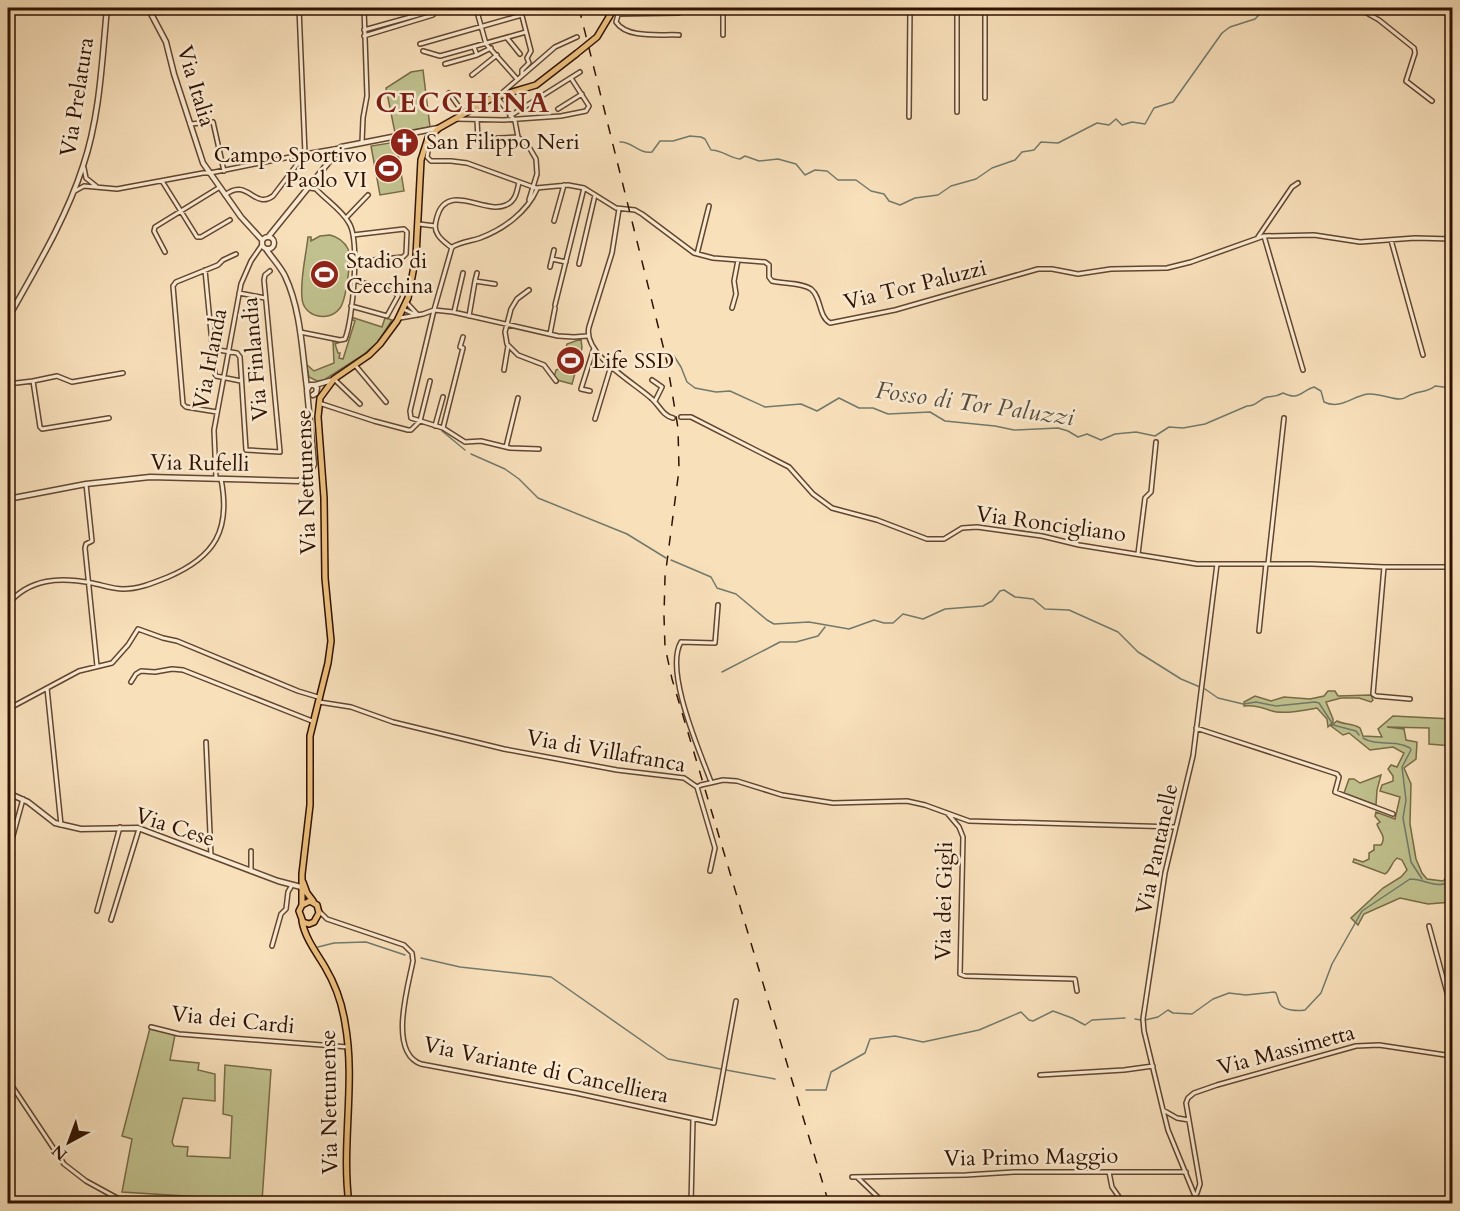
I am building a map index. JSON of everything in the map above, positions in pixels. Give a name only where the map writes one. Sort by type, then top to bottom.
[{"type":"main road","name":"Via Nettunense","points":[[349,1203],[346,1158],[348,1047],[346,1026],[339,996],[307,937],[299,911],[302,904],[301,887],[310,805],[309,745],[312,721],[328,663],[331,637],[325,581],[324,498],[317,394],[379,346],[399,318],[415,267],[421,160],[430,136],[454,119],[499,96],[536,85],[599,35],[614,8]]},
{"type":"main road","points":[[302,878],[307,893],[319,910],[307,937]]},
{"type":"main road","points":[[302,904],[313,901]]},
{"type":"main road","points":[[302,921],[307,924],[315,921]]},
{"type":"street","points":[[8,15],[23,8]]},
{"type":"street","name":"Via Prelatura","points":[[8,318],[74,192],[83,166],[96,110],[107,8]]},
{"type":"street","name":"Via Italia","points":[[147,8],[166,42],[173,71],[204,164],[241,217],[267,243]]},
{"type":"street","points":[[225,195],[238,189],[247,191],[261,200],[268,199],[305,154],[299,8]]},
{"type":"street","points":[[362,143],[367,96],[364,8]]},
{"type":"street","points":[[441,11],[454,8]]},
{"type":"street","points":[[476,8],[486,44],[517,79]]},
{"type":"street","points":[[520,8],[531,52],[527,58],[529,64],[522,70],[522,75]]},
{"type":"street","points":[[620,8],[616,22],[631,32],[679,35]]},
{"type":"street","points":[[723,8],[723,35]]},
{"type":"street","points":[[909,117],[910,8]]},
{"type":"street","points":[[957,8],[957,112]]},
{"type":"street","points":[[985,8],[985,98]]},
{"type":"street","points":[[1358,8],[1379,20],[1415,49],[1406,80],[1432,101]]},
{"type":"street","points":[[364,30],[432,13],[364,36]]},
{"type":"street","points":[[618,14],[679,13]]},
{"type":"street","points":[[420,44],[522,15]]},
{"type":"street","points":[[364,21],[371,28]]},
{"type":"street","points":[[423,51],[439,57],[526,32]]},
{"type":"street","points":[[507,38],[520,54]]},
{"type":"street","points":[[539,449],[506,447],[481,441],[465,442],[443,428],[412,418],[410,411],[434,310],[452,248],[454,245],[484,237],[516,217],[526,206],[535,188],[536,159],[530,147],[518,137],[514,118],[499,96],[557,45],[578,38]]},
{"type":"street","points":[[474,47],[477,55]]},
{"type":"street","points":[[445,64],[477,55],[490,48]]},
{"type":"street","points":[[472,75],[497,56]]},
{"type":"street","points":[[514,118],[515,113],[580,72]]},
{"type":"street","points":[[454,119],[571,115],[589,108],[571,78]]},
{"type":"street","points":[[449,93],[464,114]]},
{"type":"street","points":[[558,109],[582,94]]},
{"type":"street","points":[[514,118],[515,113]]},
{"type":"street","points":[[477,120],[478,139],[518,137]]},
{"type":"street","points":[[190,124],[213,123],[224,171]]},
{"type":"street","points":[[74,192],[82,186],[117,189],[224,171],[439,128]]},
{"type":"street","points":[[421,132],[426,142]]},
{"type":"street","name":"Via Tor Paluzzi","points":[[430,136],[427,157],[431,162],[466,163],[535,188],[564,186],[584,188],[619,209],[640,213],[697,254],[713,258],[765,262],[769,265],[771,280],[809,288],[816,297],[826,320],[832,322],[895,310],[1038,269],[1078,274],[1105,270],[1170,267],[1191,262],[1264,236],[1314,235],[1360,243],[1415,237],[1452,239]]},
{"type":"street","points":[[309,401],[300,332],[286,279],[271,256],[267,243],[341,147]]},
{"type":"street","points":[[195,175],[202,171],[204,164]]},
{"type":"street","points":[[83,166],[86,178],[100,188]]},
{"type":"street","points":[[162,181],[199,237],[230,220]]},
{"type":"street","points":[[452,248],[439,237],[435,226],[439,212],[448,202],[460,201],[502,207],[514,199],[519,182]]},
{"type":"street","points":[[1258,237],[1292,187],[1298,183]]},
{"type":"street","points":[[554,221],[564,186]]},
{"type":"street","points":[[165,252],[154,229],[220,187]]},
{"type":"street","points":[[300,332],[344,340],[354,280],[351,226],[346,218],[316,189],[310,188]]},
{"type":"street","points":[[550,334],[584,188]]},
{"type":"street","points":[[579,264],[595,194]]},
{"type":"street","points":[[346,218],[368,195]]},
{"type":"street","points":[[697,254],[709,206]]},
{"type":"street","points":[[619,209],[610,260],[587,336],[594,348],[611,366],[655,401],[665,414],[673,418]]},
{"type":"street","points":[[418,224],[435,226]]},
{"type":"street","points":[[353,235],[404,229],[407,232],[406,254],[403,257],[354,262]]},
{"type":"street","points":[[1264,236],[1303,370]]},
{"type":"street","points":[[1391,240],[1423,356]]},
{"type":"street","name":"Via Irlanda","points":[[8,604],[25,589],[45,580],[62,579],[118,589],[135,588],[169,576],[197,562],[210,548],[222,523],[224,500],[218,479],[213,438],[223,378],[244,275],[257,250],[267,243]]},
{"type":"street","points":[[550,267],[554,250]]},
{"type":"street","points":[[217,412],[183,404],[173,288],[176,282],[236,254]]},
{"type":"street","points":[[552,259],[566,262]]},
{"type":"street","points":[[732,308],[736,294],[734,280],[738,259]]},
{"type":"street","points":[[205,270],[215,374],[223,378]]},
{"type":"street","name":"Via Finlandia","points":[[228,352],[237,353],[240,356],[246,450],[280,452],[264,277],[270,270]]},
{"type":"street","points":[[454,312],[463,273]]},
{"type":"street","points":[[469,316],[477,273]]},
{"type":"street","points":[[351,306],[387,316],[398,296],[394,292],[354,280]]},
{"type":"street","points":[[475,281],[495,284]]},
{"type":"street","points":[[529,290],[515,301],[506,326],[505,339],[508,346],[518,356],[543,364],[556,381]]},
{"type":"street","points":[[240,293],[266,297]]},
{"type":"street","points":[[404,306],[418,315]]},
{"type":"street","points":[[404,306],[418,315]]},
{"type":"street","points":[[399,318],[426,314],[434,310],[454,312],[506,326],[550,334],[570,337],[587,336]]},
{"type":"street","points":[[426,314],[432,323]]},
{"type":"street","points":[[443,428],[463,348],[460,348],[463,337]]},
{"type":"street","points":[[504,370],[508,346]]},
{"type":"street","points":[[590,391],[581,389],[594,348]]},
{"type":"street","points":[[212,349],[228,352]]},
{"type":"street","points":[[355,364],[386,402]]},
{"type":"street","points":[[595,419],[611,366]]},
{"type":"street","points":[[304,371],[314,385],[317,394]]},
{"type":"street","points":[[8,384],[57,376],[72,382],[123,373]]},
{"type":"street","name":"Via Finlandia","points":[[223,378],[241,381]]},
{"type":"street","points":[[307,390],[310,385],[334,379],[360,404]]},
{"type":"street","points":[[652,380],[662,387],[655,401]]},
{"type":"street","points":[[33,381],[42,429],[109,418]]},
{"type":"street","points":[[319,402],[376,422],[411,430],[420,421],[430,381]]},
{"type":"street","points":[[307,390],[317,394]]},
{"type":"street","points":[[309,401],[317,394]]},
{"type":"street","points":[[435,426],[443,397]]},
{"type":"street","points":[[506,447],[518,398]]},
{"type":"street","name":"Via Rufelli","points":[[8,499],[86,484],[158,477],[297,481],[309,476],[313,470],[309,401]]},
{"type":"street","name":"Via Roncigliano","points":[[681,417],[690,417],[787,465],[815,496],[832,508],[877,520],[922,538],[944,539],[963,528],[977,527],[1042,536],[1076,545],[1194,564],[1452,567]]},
{"type":"street","points":[[1259,631],[1284,418]]},
{"type":"street","points":[[1138,554],[1145,498],[1151,492],[1156,442]]},
{"type":"street","points":[[8,709],[79,671],[97,666],[88,583],[86,547],[92,540],[86,484]]},
{"type":"street","name":"Via Pantanelle","points":[[1186,1172],[1162,1110],[1143,1030],[1143,1019],[1165,873],[1190,773],[1217,564]]},
{"type":"street","points":[[1384,567],[1373,694],[1378,697],[1410,699]]},
{"type":"street","points":[[9,578],[12,599]]},
{"type":"street","points":[[711,782],[684,708],[677,665],[678,648],[682,641],[715,643],[718,605]]},
{"type":"street","name":"Via di Villafranca","points":[[97,666],[115,661],[138,629],[177,641],[318,700],[351,707],[393,722],[612,770],[684,778],[699,786],[723,780],[736,781],[782,795],[833,803],[909,801],[968,821],[1175,827]]},
{"type":"street","points":[[131,682],[141,671],[157,672],[177,669],[312,721]]},
{"type":"street","points":[[47,688],[61,825]]},
{"type":"street","points":[[1196,728],[1337,774],[1339,777],[1335,792],[1393,814]]},
{"type":"street","points":[[206,742],[211,856]]},
{"type":"street","points":[[699,786],[715,845],[715,855],[710,871]]},
{"type":"street","name":"Via Cese","points":[[8,793],[23,799],[49,820],[61,825],[84,829],[120,827],[139,829],[301,887]]},
{"type":"street","points":[[8,854],[23,799]]},
{"type":"street","name":"Via dei Gigli","points":[[947,813],[961,830],[963,839],[960,974],[964,976],[1075,979],[1077,991]]},
{"type":"street","points":[[97,911],[120,827]]},
{"type":"street","points":[[111,920],[139,829]]},
{"type":"street","points":[[251,851],[251,871]]},
{"type":"street","points":[[272,946],[292,885]]},
{"type":"street","name":"Via Variante di Cancelliera","points":[[319,910],[327,919]]},
{"type":"street","name":"Via Variante di Cancelliera","points":[[315,921],[327,919],[399,943],[412,953],[413,961],[402,1035],[407,1052],[416,1062],[714,1123],[736,1000]]},
{"type":"street","points":[[1429,926],[1452,1011]]},
{"type":"street","name":"Via dei Cardi","points":[[151,1027],[179,1034],[348,1047]]},
{"type":"street","name":"Via Massimetta","points":[[1188,1120],[1186,1101],[1197,1092],[1350,1047],[1379,1046],[1452,1056]]},
{"type":"street","points":[[1040,1075],[1153,1066]]},
{"type":"street","points":[[8,1080],[64,1164],[90,1183],[128,1203]]},
{"type":"street","points":[[1162,1110],[1177,1118],[1188,1120],[1200,1184],[1196,1196],[1190,1203]]},
{"type":"street","name":"Via Variante di Cancelliera","points":[[691,1203],[693,1119]]},
{"type":"street","points":[[1109,1172],[1112,1187],[1124,1203]]},
{"type":"street","points":[[1186,1172],[1201,1203]]},
{"type":"street","name":"Via Primo Maggio","points":[[852,1177],[1186,1172]]},
{"type":"street","points":[[858,1177],[885,1203]]},
{"type":"green space","points":[[423,70],[430,127],[395,133],[386,88],[411,72]]},
{"type":"green space","name":"Campo Sportivo Paolo VI","points":[[396,142],[404,191],[380,195],[371,146]]},
{"type":"green space","name":"Stadio di Cecchina","points":[[330,235],[340,240],[348,249],[348,279],[340,308],[330,315],[317,316],[307,310],[302,298],[302,275],[308,237],[311,237],[311,241],[320,236]]},
{"type":"green space","points":[[351,317],[382,327],[385,318],[392,320],[378,342],[363,355],[324,380],[317,381],[309,377],[306,364],[314,371],[334,363],[333,341],[338,343],[335,344],[340,353],[339,358],[343,359],[355,321]]},
{"type":"green space","name":"Life SSD","points":[[581,339],[582,348],[572,384],[557,380],[554,377],[556,370],[561,368],[567,344]]},
{"type":"green space","points":[[1328,691],[1335,691],[1338,696],[1371,695],[1373,700],[1371,702],[1359,698],[1341,698],[1326,702],[1333,719],[1328,727],[1327,719],[1317,708],[1277,712],[1255,706],[1244,706],[1244,702],[1255,696],[1271,701],[1284,697],[1310,699],[1324,696]]},
{"type":"green space","points":[[1393,716],[1452,719],[1452,746],[1429,744],[1429,728],[1387,727],[1404,729],[1406,740],[1417,742],[1416,759],[1404,768],[1411,784],[1410,824],[1416,859],[1427,879],[1443,881],[1452,872],[1452,902],[1428,904],[1400,898],[1364,914],[1358,925],[1351,918],[1383,888],[1401,877],[1407,870],[1402,860],[1397,858],[1385,874],[1353,862],[1354,859],[1363,862],[1369,859],[1369,853],[1374,850],[1374,845],[1381,845],[1383,842],[1377,824],[1380,822],[1375,816],[1376,812],[1395,819],[1400,797],[1380,791],[1382,785],[1393,781],[1393,776],[1388,769],[1391,765],[1397,767],[1404,753],[1393,747],[1370,750],[1349,733],[1343,735],[1331,726],[1337,721],[1357,726],[1363,736],[1382,737],[1378,729]]},
{"type":"green space","points":[[1381,775],[1376,805],[1344,793],[1349,779],[1360,783]]},
{"type":"green space","points":[[150,1028],[175,1035],[170,1060],[199,1063],[198,1070],[215,1074],[215,1101],[183,1098],[172,1142],[174,1146],[188,1147],[187,1156],[230,1158],[232,1116],[223,1114],[225,1065],[271,1070],[262,1201],[122,1192],[132,1139],[122,1136]]},
{"type":"waterway","points":[[620,142],[652,152],[660,141],[673,141],[690,136],[701,137],[705,139],[711,150],[736,158],[740,159],[745,156],[759,161],[778,159],[796,164],[805,175],[815,170],[827,171],[838,180],[856,180],[871,191],[884,194],[889,201],[900,205],[915,198],[938,195],[951,186],[976,179],[992,168],[1015,160],[1022,152],[1034,150],[1041,142],[1058,143],[1097,123],[1109,125],[1116,119],[1122,125],[1132,122],[1145,124],[1154,108],[1173,102],[1222,33],[1230,27],[1255,19],[1266,8]]},
{"type":"waterway","name":"Fosso di Tor Paluzzi","points":[[674,356],[687,382],[695,388],[716,392],[730,391],[765,407],[801,404],[817,411],[839,398],[859,408],[873,408],[888,414],[930,412],[945,421],[1014,430],[1058,428],[1078,437],[1087,434],[1101,440],[1115,434],[1136,432],[1155,436],[1169,427],[1183,428],[1205,424],[1267,397],[1283,393],[1297,396],[1314,387],[1321,391],[1324,402],[1330,404],[1341,404],[1368,394],[1400,399],[1435,386],[1452,388]]},
{"type":"waterway","points":[[442,431],[465,450]]},
{"type":"waterway","points":[[471,454],[505,469],[538,498],[627,534],[666,558]]},
{"type":"waterway","points":[[671,560],[711,577],[717,588],[736,594],[774,624],[809,622],[849,629],[874,620],[893,623],[903,614],[923,619],[945,609],[983,606],[1004,590],[1015,597],[1033,599],[1045,609],[1069,610],[1118,632],[1138,652],[1181,679],[1200,687]]},
{"type":"waterway","points":[[722,672],[780,642],[796,642],[818,636],[825,627]]},
{"type":"waterway","points":[[1205,689],[1218,698],[1243,704]]},
{"type":"waterway","points":[[1244,704],[1256,702],[1276,706],[1315,702],[1319,703],[1332,723]]},
{"type":"waterway","points":[[1333,725],[1356,731],[1359,735]]},
{"type":"waterway","points":[[1363,738],[1368,741],[1404,745],[1411,750],[1402,767],[1406,800],[1403,818],[1411,862],[1422,879]]},
{"type":"waterway","points":[[1145,1020],[1158,1017],[1168,1010],[1173,1013],[1192,1014],[1213,999],[1229,993],[1246,995],[1274,992],[1280,1004],[1285,1008],[1305,1010],[1321,993],[1332,964],[1362,911],[1410,879],[1435,884],[1452,881]]},
{"type":"waterway","points":[[318,947],[334,943],[366,942],[405,955]]},
{"type":"waterway","points":[[421,958],[460,967],[551,977],[668,1059],[721,1069]]},
{"type":"waterway","points":[[806,1090],[826,1090],[831,1072],[865,1053],[870,1039],[895,1036],[923,1042],[979,1030],[1021,1012],[1033,1021],[1053,1011],[1085,1025],[1092,1020],[1125,1018]]},
{"type":"waterway","points":[[1135,1019],[1141,1020]]},
{"type":"waterway","points":[[726,1070],[775,1079]]},
{"type":"railway","points":[[579,8],[667,362],[678,428],[679,470],[665,577],[665,647],[672,679],[829,1204]]},
{"type":"place","name":"San Filippo Neri","points":[[405,142]]},
{"type":"place","name":"Campo Sportivo Paolo VI","points":[[388,168]]},
{"type":"place","name":"Stadio di Cecchina","points":[[325,274]]},
{"type":"place","name":"Life SSD","points":[[571,361]]},
{"type":"district","name":"CECCHINA","points":[[463,103]]}]
